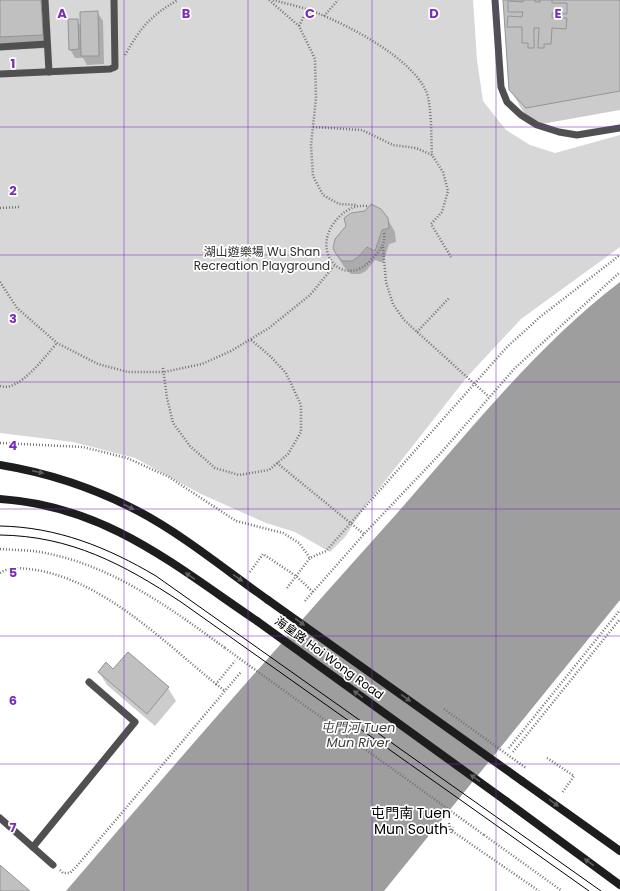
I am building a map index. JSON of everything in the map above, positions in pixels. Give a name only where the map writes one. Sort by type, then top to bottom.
[{"type":"main road","name":"海皇路 Hoi Wong Road","points":[[0,465],[70,481],[117,500],[160,524],[620,851]]},
{"type":"main road","name":"海皇路 Hoi Wong Road","points":[[0,500],[55,508],[103,523],[147,547],[257,621],[620,885]]},
{"type":"lane","points":[[45,0],[49,72]]},
{"type":"lane","points":[[0,74],[110,69],[115,67],[114,0]]},
{"type":"lane","points":[[495,0],[501,87],[508,102],[521,115],[537,124],[559,132],[577,135],[620,128]]},
{"type":"lane","points":[[0,47],[47,44]]},
{"type":"lane","points":[[33,847],[135,722],[89,682]]},
{"type":"lane","points":[[0,818],[54,865]]},
{"type":"path","points":[[122,61],[141,28],[160,10],[178,0]]},
{"type":"path","points":[[269,0],[298,26],[316,59],[316,98],[311,145],[313,176],[323,195],[339,204],[368,206]]},
{"type":"path","points":[[273,0],[316,12],[324,16],[383,47],[416,74],[427,92],[432,155],[443,172],[448,191],[442,212],[431,224],[452,257]]},
{"type":"path","points":[[324,16],[338,0]]},
{"type":"path","points":[[298,26],[304,16],[316,12]]},
{"type":"path","points":[[313,127],[362,130],[394,145],[416,148],[432,155]]},
{"type":"path","points":[[356,205],[346,210],[330,226],[327,236],[326,250],[334,266],[346,270],[358,270],[367,264],[383,247]]},
{"type":"path","points":[[0,208],[20,207]]},
{"type":"path","points":[[384,233],[383,247],[386,282],[393,304],[404,320],[489,397]]},
{"type":"path","points":[[287,588],[310,558],[323,553],[506,348],[540,317],[620,255]]},
{"type":"path","points":[[0,282],[17,308],[57,343],[98,364],[128,372],[163,370],[202,364],[270,328],[310,295],[334,266]]},
{"type":"path","points":[[305,601],[364,534],[439,455],[515,368],[620,272]]},
{"type":"path","points":[[417,332],[449,298]]},
{"type":"path","points":[[163,370],[167,398],[173,423],[190,446],[215,468],[240,475],[269,470],[288,454],[302,432],[301,405],[286,373],[270,356],[250,339]]},
{"type":"path","points":[[0,386],[6,388],[15,386],[57,343]]},
{"type":"path","points":[[0,443],[83,447],[127,458],[148,466],[181,484],[236,520],[276,530],[291,537],[306,550],[310,558]]},
{"type":"path","points":[[277,463],[364,534]]},
{"type":"path","points":[[0,549],[38,552],[63,557],[97,569],[133,585],[224,648],[562,891]]},
{"type":"path","points":[[250,572],[263,554],[296,576],[313,592]]},
{"type":"path","points":[[0,573],[12,568],[39,570],[57,574],[85,586],[110,601],[138,621],[225,691]]},
{"type":"path","points":[[508,748],[620,610]]},
{"type":"path","points":[[513,752],[620,619]]},
{"type":"path","points":[[216,684],[235,661]]},
{"type":"path","points":[[54,865],[63,873],[70,873],[76,867],[242,672]]},
{"type":"path","points":[[547,758],[574,776],[562,793]]},
{"type":"path","points":[[449,823],[451,832],[539,891]]},
{"type":"path","points":[[451,832],[453,827]]},
{"type":"green space","name":"湖山遊樂場 Wu Shan Recreation Playground","points":[[0,0],[473,0],[477,60],[483,101],[506,130],[530,145],[555,153],[620,135],[620,247],[521,319],[467,377],[363,509],[345,537],[330,552],[295,532],[266,523],[201,494],[135,458],[73,442],[0,433]]},
{"type":"water","name":"屯門河 Tuen Mun River","points":[[620,282],[620,600],[384,891],[66,891],[231,700],[504,391],[560,334],[589,307]]},
{"type":"building","points":[[0,0],[41,0],[43,35],[0,37]]},
{"type":"building","points":[[503,0],[620,0],[620,91],[526,108],[509,90]]},
{"type":"building","points":[[523,0],[535,0],[535,2],[540,2],[540,0],[552,0],[552,3],[567,3],[567,14],[552,13],[552,18],[567,18],[566,29],[552,28],[551,44],[544,44],[544,48],[538,48],[539,28],[534,28],[534,48],[528,48],[528,43],[522,43],[522,27],[507,27],[508,16],[522,17],[523,12],[508,12],[508,1],[523,2]]},
{"type":"building","points":[[98,11],[99,56],[81,56],[80,12]]},
{"type":"building","points":[[68,19],[78,19],[79,49],[69,50]]},
{"type":"building","points":[[371,204],[381,209],[388,218],[389,228],[382,230],[375,251],[367,247],[352,261],[342,261],[333,248],[335,239],[346,226],[344,218],[351,213],[365,211]]},
{"type":"building","points":[[128,652],[169,687],[147,714],[98,672],[106,662],[113,669]]},
{"type":"building","points":[[0,865],[30,891],[0,891]]},
{"type":"tram line","points":[[0,526],[42,530],[81,540],[119,556],[156,576],[601,891]]},
{"type":"tram line","points":[[0,535],[26,537],[73,547],[117,564],[159,588],[181,602],[589,891]]},
{"type":"district","name":"屯門南 Tuen Mun South","points":[[411,822]]}]
